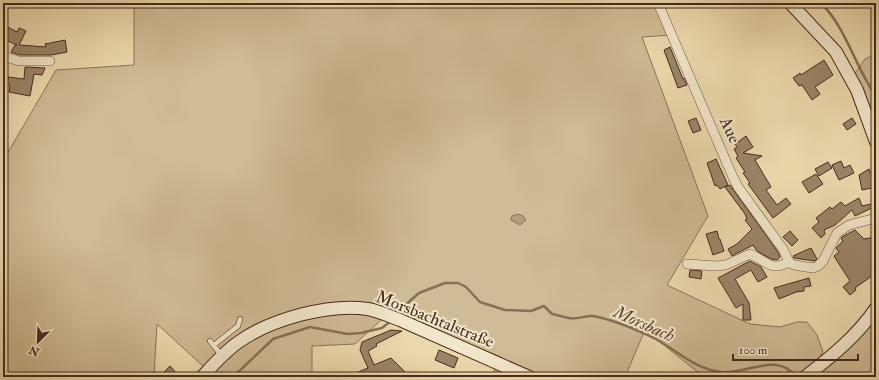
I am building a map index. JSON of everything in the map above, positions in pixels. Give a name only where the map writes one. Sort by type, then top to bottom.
[{"type":"main road","points":[[790,3],[836,52],[857,90],[876,142]]},
{"type":"main road","name":"Morsbachtalstraße","points":[[202,377],[222,356],[239,342],[258,331],[295,317],[317,312],[355,308],[388,315],[529,377]]},
{"type":"main road","points":[[805,377],[852,337],[865,324],[876,308]]},
{"type":"street","name":"Aue","points":[[658,3],[702,109],[735,182],[783,249],[789,262]]},
{"type":"street","points":[[3,56],[19,61],[50,61]]},
{"type":"street","points":[[687,264],[716,266],[726,265],[750,254],[773,267],[780,267],[789,262],[794,265],[813,268],[818,266],[823,261],[836,233],[849,225],[876,218]]},
{"type":"lane","points":[[214,345],[238,326],[240,319]]},
{"type":"lane","points":[[210,341],[222,356]]},
{"type":"shaded area","points":[[134,3],[658,3],[671,35],[642,37],[708,216],[667,285],[750,324],[780,327],[797,322],[807,322],[817,335],[823,352],[819,358],[795,377],[704,377],[645,330],[625,377],[491,377],[501,357],[390,312],[355,344],[312,346],[312,373],[303,377],[195,377],[204,367],[157,324],[154,377],[3,377],[3,153],[7,154],[56,70],[134,65]]},
{"type":"shaded area","points":[[876,54],[876,138],[854,75],[865,59]]},
{"type":"shaded area","points":[[518,214],[523,216],[526,220],[520,225],[511,220],[512,216]]},
{"type":"shaded area","points":[[876,312],[876,377],[812,377]]},
{"type":"building","points":[[8,27],[17,32],[19,28],[26,31],[19,45],[46,47],[45,44],[65,40],[67,52],[51,55],[20,55],[11,52],[15,45],[17,45],[3,39]]},
{"type":"building","points":[[670,47],[683,79],[684,78],[687,85],[678,88],[664,50]]},
{"type":"building","points":[[824,60],[833,75],[815,87],[820,94],[812,100],[802,85],[799,86],[793,78],[800,73],[801,75]]},
{"type":"building","points":[[25,67],[45,68],[42,75],[34,74],[30,96],[9,92],[10,85],[7,84],[8,77],[24,79]]},
{"type":"building","points":[[696,118],[701,130],[693,133],[688,121]]},
{"type":"building","points":[[852,118],[856,124],[847,130],[843,124]]},
{"type":"building","points":[[746,136],[753,147],[743,153],[762,156],[755,160],[771,187],[766,190],[777,205],[786,198],[791,204],[773,218],[748,184],[750,183],[743,173],[745,172],[736,158],[738,156],[734,149],[737,147],[735,144]]},
{"type":"building","points":[[716,159],[728,185],[720,189],[717,185],[715,186],[707,163]]},
{"type":"building","points":[[841,161],[844,168],[850,165],[854,173],[839,180],[832,165]]},
{"type":"building","points":[[828,162],[832,168],[819,176],[815,169]]},
{"type":"building","points":[[869,169],[870,173],[874,172],[876,187],[862,190],[859,175]]},
{"type":"building","points":[[816,174],[823,184],[809,193],[802,182]]},
{"type":"building","points":[[730,185],[778,252],[780,257],[777,260],[771,259],[757,251],[753,245],[732,256],[728,249],[737,244],[752,229],[745,220],[747,219],[745,214],[725,187]]},
{"type":"building","points":[[859,198],[862,206],[876,203],[876,206],[855,216],[852,210],[835,225],[824,230],[825,234],[821,238],[812,228],[819,222],[816,218],[830,207],[832,209],[841,202],[845,206]]},
{"type":"building","points":[[855,230],[864,239],[876,237],[876,273],[855,288],[856,290],[850,295],[843,287],[850,281],[834,256],[839,252],[836,248],[843,241],[841,239],[842,237]]},
{"type":"building","points":[[717,231],[724,251],[713,255],[706,234]]},
{"type":"building","points":[[790,231],[798,240],[792,246],[783,237]]},
{"type":"building","points":[[811,248],[817,259],[815,261],[794,258],[793,256]]},
{"type":"building","points":[[750,261],[761,267],[767,277],[758,282],[751,270],[735,279],[749,303],[751,320],[743,320],[743,304],[736,308],[718,278]]},
{"type":"building","points":[[690,270],[702,271],[701,279],[689,277]]},
{"type":"building","points":[[809,278],[811,286],[804,287],[804,291],[796,292],[779,299],[774,288]]},
{"type":"building","points":[[391,330],[402,331],[376,344],[377,346],[368,351],[374,365],[391,358],[410,377],[346,377],[368,368],[360,350],[362,342]]},
{"type":"building","points":[[439,350],[458,358],[454,368],[435,360]]},
{"type":"building","points":[[170,366],[177,374],[174,377],[167,377],[163,373]]},
{"type":"waterway","name":"Morsbach","points":[[821,3],[838,24],[862,73],[876,96]]},
{"type":"waterway","name":"Morsbach","points":[[395,314],[419,293],[445,283],[458,283],[466,287],[480,302],[505,310],[531,311],[544,306],[552,314],[567,318],[593,316],[617,322],[654,338],[694,363],[711,370],[731,372],[771,365],[788,369],[796,377]]},
{"type":"waterway","name":"Morsbach","points":[[233,377],[273,339],[310,327],[348,334],[361,333],[382,328],[392,320]]},
{"type":"waterway","name":"Morsbach","points":[[720,377],[723,372]]}]
